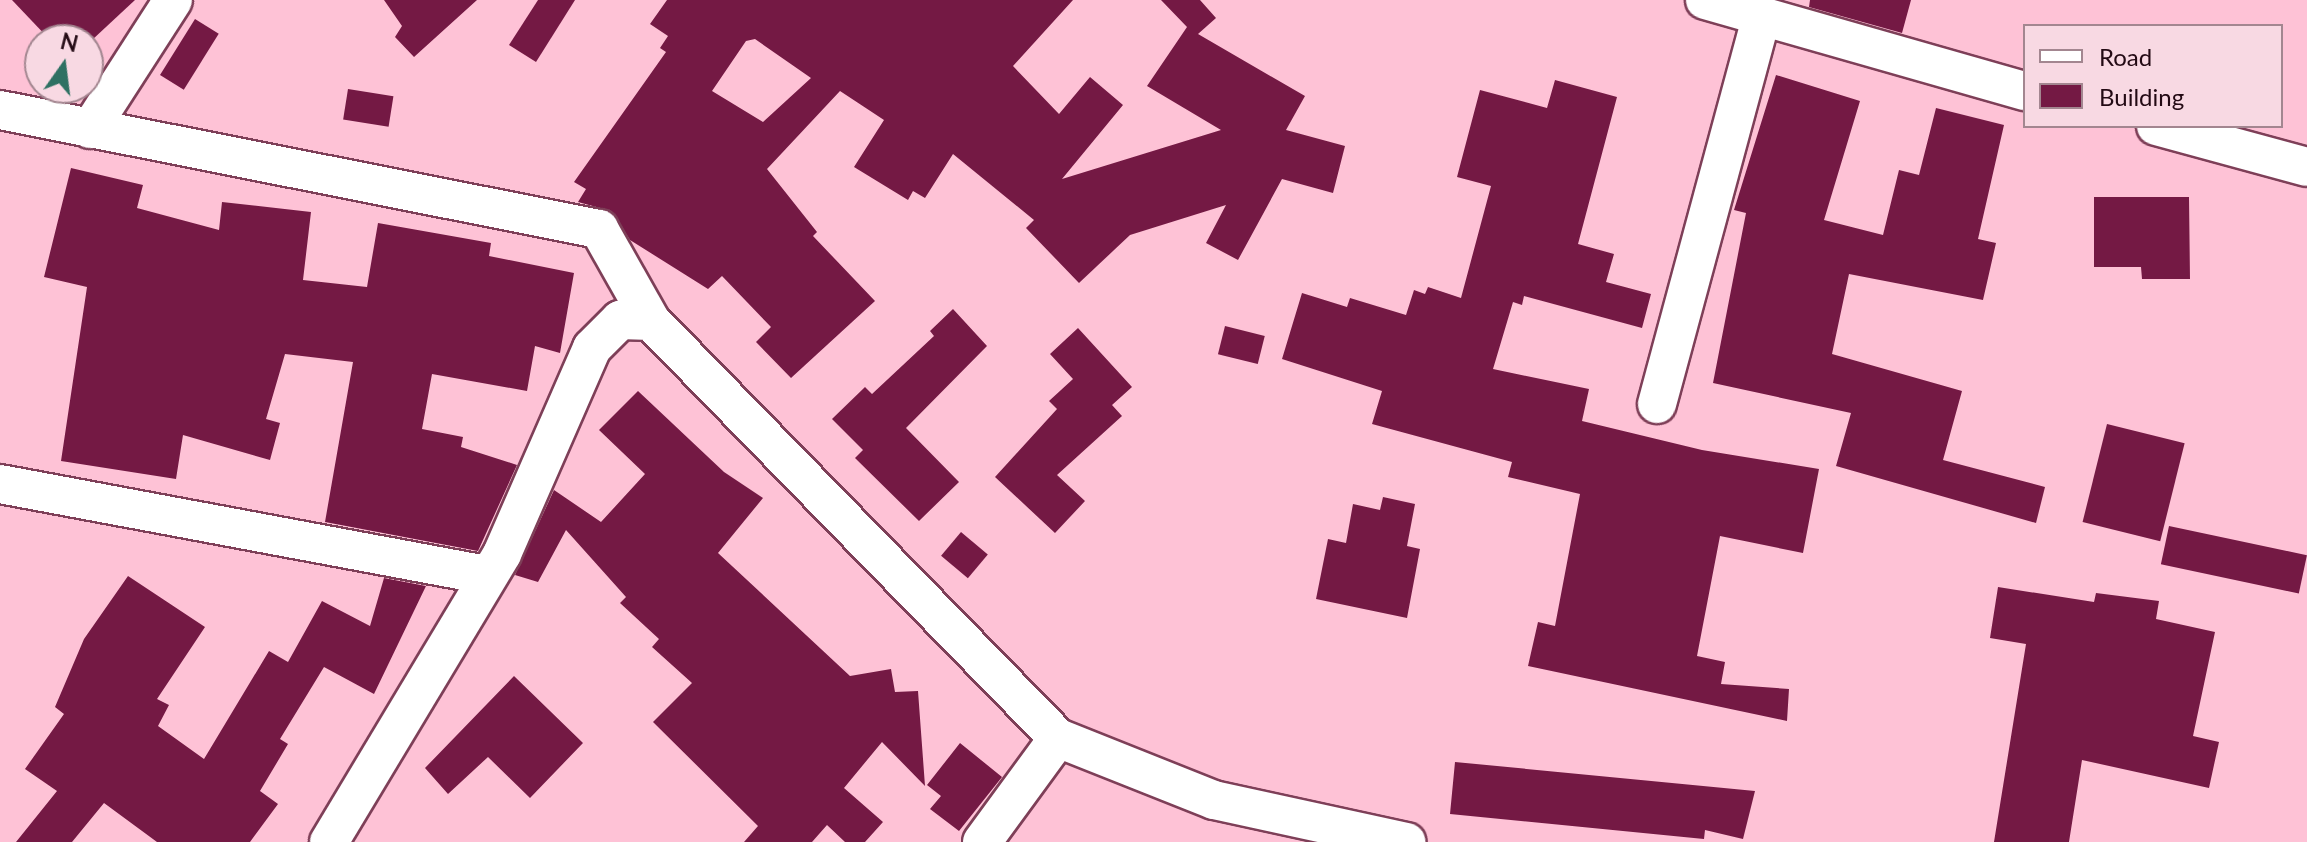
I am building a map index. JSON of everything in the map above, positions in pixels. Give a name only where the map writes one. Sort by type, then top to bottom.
[{"type":"street","points":[[90,129],[173,0]]},
{"type":"street","points":[[1705,0],[2023,90]]},
{"type":"street","points":[[1657,404],[1762,16]]},
{"type":"street","points":[[0,110],[599,229],[651,321],[1058,738],[1214,800],[1406,842]]},
{"type":"street","points":[[2163,128],[2307,167]]},
{"type":"street","points":[[329,842],[486,575],[502,554],[592,348],[620,320],[651,321]]},
{"type":"street","points":[[0,484],[486,575]]},
{"type":"street","points":[[982,842],[1058,738]]},
{"type":"building","points":[[12,0],[135,0],[104,29],[104,24],[35,24]]},
{"type":"building","points":[[384,0],[477,0],[414,57],[395,37],[402,26]]},
{"type":"building","points":[[538,0],[575,0],[536,62],[509,45]]},
{"type":"building","points":[[667,0],[1073,0],[1013,66],[1059,114],[1090,77],[1123,105],[1062,179],[1221,130],[1147,86],[1187,27],[1161,0],[1200,0],[1216,18],[1198,34],[1305,96],[1286,130],[1345,146],[1333,193],[1282,179],[1238,260],[1206,243],[1226,205],[1130,235],[1079,283],[1026,228],[1034,220],[953,154],[925,198],[913,191],[908,200],[854,167],[884,120],[840,91],[767,169],[817,232],[813,236],[875,301],[791,378],[756,342],[771,327],[722,276],[708,289],[630,240],[611,211],[578,202],[586,189],[574,182],[666,52],[660,48],[668,36],[650,24]],"holes":[[[755,39],[811,78],[763,122],[712,91],[746,41]]]},
{"type":"building","points":[[1810,0],[1911,0],[1902,33],[1809,7]]},
{"type":"building","points":[[195,19],[219,34],[184,90],[160,75]]},
{"type":"building","points":[[1776,75],[1860,101],[1824,220],[1883,235],[1899,170],[1919,175],[1936,108],[2004,125],[1978,239],[1996,243],[1983,300],[1849,274],[1832,354],[1962,391],[1943,460],[2045,487],[2036,523],[1836,466],[1851,413],[1713,383],[1746,213],[1734,210]]},
{"type":"building","points":[[1555,80],[1617,97],[1578,244],[1614,254],[1606,282],[1651,294],[1642,328],[1524,296],[1522,305],[1513,302],[1493,369],[1589,389],[1582,421],[1702,450],[1819,469],[1803,553],[1720,536],[1697,656],[1725,662],[1721,684],[1789,689],[1787,721],[1528,666],[1538,622],[1555,626],[1580,494],[1508,477],[1512,462],[1372,424],[1382,391],[1282,359],[1302,293],[1347,307],[1350,298],[1406,315],[1414,290],[1425,294],[1428,287],[1461,298],[1491,186],[1457,177],[1480,90],[1547,108]]},
{"type":"building","points":[[348,89],[393,96],[389,127],[343,120]]},
{"type":"building","points":[[71,168],[143,185],[137,208],[219,230],[222,202],[311,212],[303,280],[367,287],[378,223],[491,243],[489,256],[574,273],[560,353],[535,346],[527,391],[432,374],[422,429],[463,437],[461,447],[517,465],[478,551],[325,522],[353,362],[285,354],[266,419],[280,423],[270,460],[183,435],[176,479],[61,461],[87,287],[44,277]]},
{"type":"building","points":[[2094,197],[2189,197],[2190,279],[2142,279],[2141,267],[2094,267]]},
{"type":"building","points":[[953,309],[987,346],[906,428],[959,482],[919,521],[855,458],[863,450],[832,419],[865,387],[872,394],[934,336],[930,331]]},
{"type":"building","points":[[1225,326],[1265,336],[1258,364],[1218,354]]},
{"type":"building","points":[[1078,328],[1132,387],[1112,405],[1122,416],[1057,475],[1085,501],[1055,533],[995,477],[1057,409],[1049,401],[1073,379],[1050,354]]},
{"type":"building","points":[[638,391],[724,472],[763,498],[718,553],[850,676],[891,669],[895,692],[918,691],[925,786],[882,742],[844,788],[883,822],[865,842],[845,842],[827,825],[812,842],[744,842],[758,826],[653,722],[692,683],[652,647],[659,639],[620,603],[626,597],[566,530],[538,582],[515,575],[554,490],[601,522],[645,474],[599,430]]},
{"type":"building","points":[[2107,424],[2185,443],[2160,541],[2083,522]]},
{"type":"building","points":[[1383,497],[1415,504],[1407,546],[1420,549],[1407,618],[1316,599],[1328,539],[1346,543],[1353,504],[1380,510]]},
{"type":"building","points":[[2169,526],[2307,555],[2299,593],[2161,564]]},
{"type":"building","points":[[961,532],[988,554],[968,578],[941,556]]},
{"type":"building","points":[[128,576],[205,627],[157,699],[169,705],[158,726],[204,759],[269,651],[288,662],[322,601],[370,626],[384,578],[426,586],[374,694],[324,667],[280,739],[288,744],[260,791],[278,804],[250,842],[157,842],[104,803],[72,842],[16,842],[57,791],[25,769],[64,714],[55,707],[84,639]]},
{"type":"building","points":[[1998,587],[2094,602],[2096,593],[2159,601],[2156,619],[2215,632],[2193,736],[2219,742],[2209,788],[2082,760],[2069,842],[1994,842],[2026,644],[1990,638]]},
{"type":"building","points":[[514,676],[583,743],[530,798],[488,757],[448,794],[425,768]]},
{"type":"building","points":[[960,743],[1002,777],[959,831],[930,809],[941,796],[927,785]]},
{"type":"building","points":[[1455,762],[1755,791],[1743,839],[1705,830],[1704,839],[1450,814]]}]
